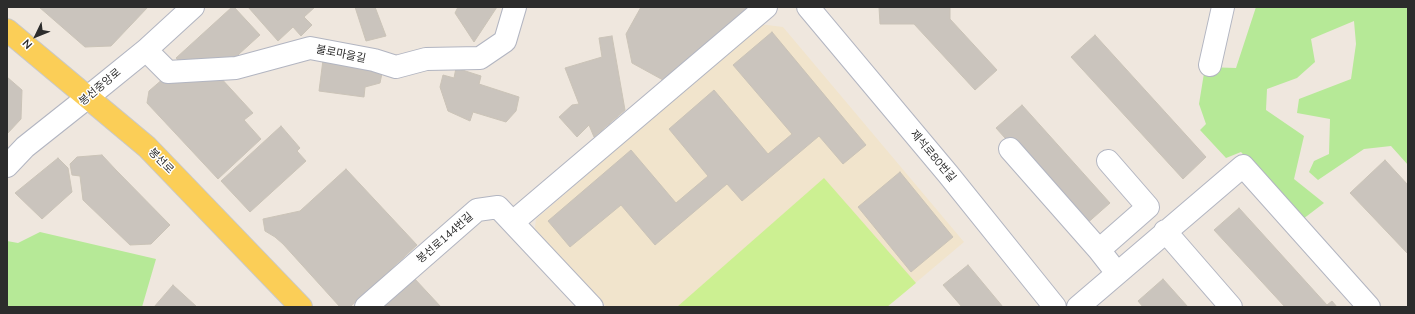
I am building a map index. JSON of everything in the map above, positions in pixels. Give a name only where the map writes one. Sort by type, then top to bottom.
[{"type":"main road","name":"봉선로","points":[[7,30],[147,147],[302,307]]},
{"type":"street","name":"봉선중앙로","points":[[7,166],[25,147],[146,50],[193,7]]},
{"type":"street","name":"불로마을길","points":[[146,50],[168,72],[236,68],[310,48],[374,60],[396,67],[426,60],[480,58],[505,41],[515,7]]},
{"type":"street","points":[[513,222],[766,7]]},
{"type":"street","name":"제석로80번길","points":[[808,7],[948,174],[1055,307]]},
{"type":"street","points":[[1210,65],[1223,7]]},
{"type":"street","points":[[1010,149],[1099,250],[1116,273]]},
{"type":"street","points":[[1099,250],[1148,207],[1108,161]]},
{"type":"street","points":[[1078,307],[1242,166],[1369,307]]},
{"type":"street","name":"봉선로144번길","points":[[366,307],[476,210],[498,207],[592,307]]},
{"type":"street","points":[[1165,231],[1231,307]]},
{"type":"shaded area","points":[[759,24],[783,27],[964,242],[887,307],[607,307],[602,302],[593,300],[534,235],[536,219]]},
{"type":"green space","points":[[1256,7],[1408,7],[1408,165],[1391,146],[1364,149],[1318,180],[1309,172],[1314,161],[1329,154],[1330,119],[1297,113],[1299,99],[1351,79],[1356,44],[1354,21],[1311,39],[1315,62],[1297,78],[1267,89],[1266,110],[1304,136],[1294,179],[1324,203],[1303,219],[1241,152],[1226,158],[1200,130],[1206,124],[1199,104],[1205,67],[1236,68]]},
{"type":"green space","points":[[824,178],[916,283],[887,307],[677,307]]},
{"type":"green space","points":[[40,232],[156,259],[142,307],[7,307],[7,241],[18,243]]},
{"type":"building","points":[[39,7],[148,7],[111,46],[85,47]]},
{"type":"building","points":[[232,7],[234,7],[260,35],[228,64],[183,66],[176,58]]},
{"type":"building","points":[[248,7],[315,7],[304,17],[312,25],[301,36],[293,27],[278,41]]},
{"type":"building","points":[[355,7],[375,7],[386,36],[366,41]]},
{"type":"building","points":[[458,7],[497,7],[474,42],[455,13]]},
{"type":"building","points":[[641,7],[749,8],[663,80],[632,63],[626,34]]},
{"type":"building","points":[[879,7],[950,7],[950,19],[997,70],[975,90],[914,24],[880,24]]},
{"type":"building","points":[[772,32],[866,145],[843,164],[819,136],[742,201],[727,184],[655,245],[621,205],[570,247],[548,221],[631,150],[676,203],[708,176],[669,129],[714,90],[768,154],[792,134],[733,65]]},
{"type":"building","points":[[1095,35],[1206,157],[1183,179],[1071,57]]},
{"type":"building","points":[[612,36],[625,110],[594,137],[589,125],[577,137],[559,117],[572,105],[579,104],[565,68],[602,57],[599,38]]},
{"type":"building","points":[[323,60],[367,66],[382,73],[380,83],[365,87],[364,97],[319,91]]},
{"type":"building","points":[[456,68],[481,76],[479,84],[519,97],[516,111],[506,122],[473,112],[470,121],[448,111],[440,87],[443,75],[454,78]]},
{"type":"building","points":[[219,76],[253,113],[244,120],[261,139],[218,179],[147,103],[149,91],[164,78]]},
{"type":"building","points":[[7,77],[22,90],[21,119],[7,134]]},
{"type":"building","points":[[1022,105],[1110,203],[1084,226],[996,128]]},
{"type":"building","points":[[281,126],[300,148],[297,151],[306,161],[250,212],[221,181]]},
{"type":"building","points":[[102,155],[170,225],[151,244],[130,245],[83,200],[80,176],[72,175],[70,164],[77,157]]},
{"type":"building","points":[[58,158],[68,168],[72,192],[42,219],[15,193]]},
{"type":"building","points":[[1385,160],[1408,185],[1408,254],[1350,193]]},
{"type":"building","points":[[346,169],[417,245],[350,307],[340,307],[283,244],[265,231],[263,219],[300,211]]},
{"type":"building","points":[[900,172],[953,237],[911,272],[858,207]]},
{"type":"building","points":[[1239,208],[1327,305],[1332,301],[1337,307],[1285,307],[1214,230]]},
{"type":"building","points":[[968,265],[1003,307],[962,307],[943,285]]},
{"type":"building","points":[[414,278],[441,307],[383,307]]},
{"type":"building","points":[[1163,279],[1188,307],[1143,307],[1138,301]]},
{"type":"building","points":[[173,285],[197,307],[154,307]]}]
